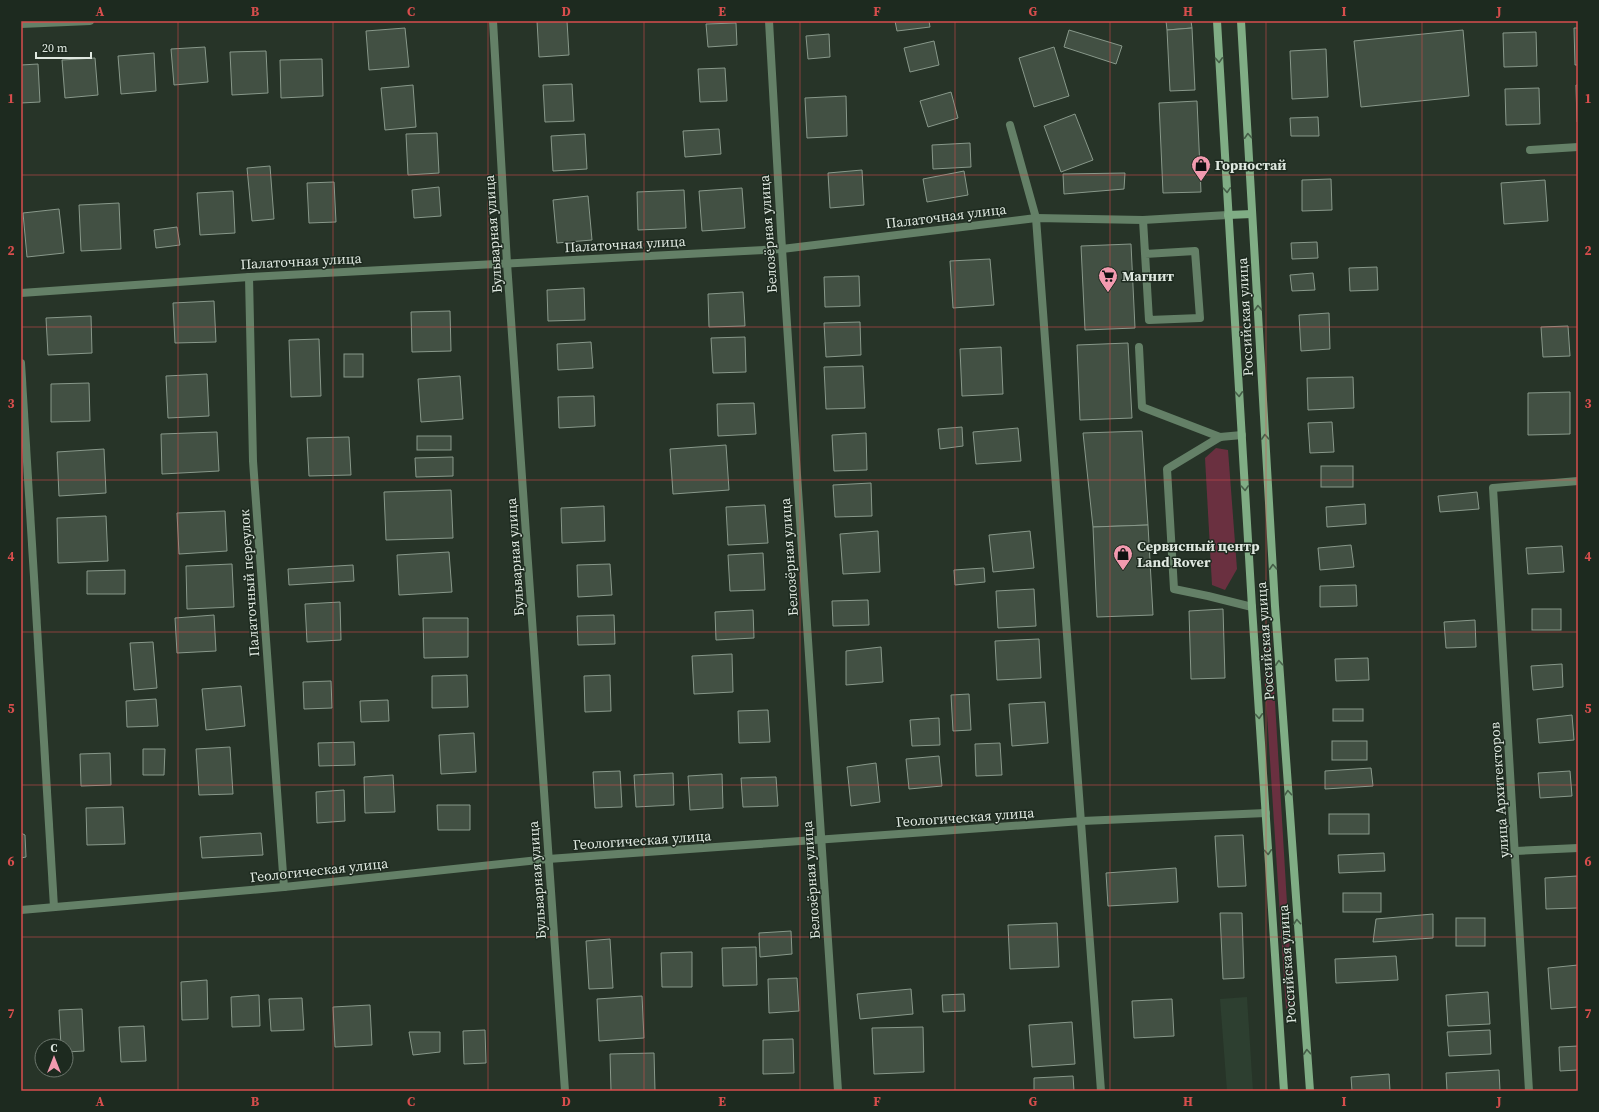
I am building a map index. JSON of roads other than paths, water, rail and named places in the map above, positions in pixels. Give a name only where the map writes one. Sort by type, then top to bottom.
[{"type":"main road","name":"Российская улица","points":[[1217,21],[1252,607],[1284,1091]]},
{"type":"main road","name":"Российская улица","points":[[1240,21],[1275,606],[1310,1091]]},
{"type":"main road","points":[[1228,215],[1252,214]]},
{"type":"street","points":[[21,24],[90,21]]},
{"type":"street","name":"Бульварная улица","points":[[493,21],[548,859],[565,1091]]},
{"type":"street","name":"Белозёрная улица","points":[[768,21],[838,1091]]},
{"type":"street","points":[[1010,125],[1036,218],[1101,1091]]},
{"type":"street","points":[[1530,150],[1578,147]]},
{"type":"street","name":"Палаточная улица","points":[[21,293],[248,277],[782,250],[1036,218],[1143,220],[1228,215]]},
{"type":"street","points":[[1143,220],[1145,254],[1149,320],[1200,318],[1195,251],[1145,254]]},
{"type":"street","name":"Палаточный переулок","points":[[248,277],[253,461],[284,887]]},
{"type":"street","points":[[1139,347],[1142,407],[1220,437]]},
{"type":"street","points":[[21,364],[54,907]]},
{"type":"street","points":[[1242,435],[1220,437],[1167,469],[1174,589],[1252,607]]},
{"type":"street","name":"улица Архитекторов","points":[[1529,1091],[1516,851],[1493,488],[1578,481]]},
{"type":"street","name":"Геологическая улица","points":[[21,910],[284,887],[548,859],[1082,821],[1266,813]]},
{"type":"street","points":[[1516,851],[1578,848]]},
{"type":"place","name":"Горностай","points":[[1201,182]]},
{"type":"place","name":"Магнит","points":[[1108,293]]},
{"type":"place","name":"Сервисный центр Land Rover","points":[[1123,571]]}]
